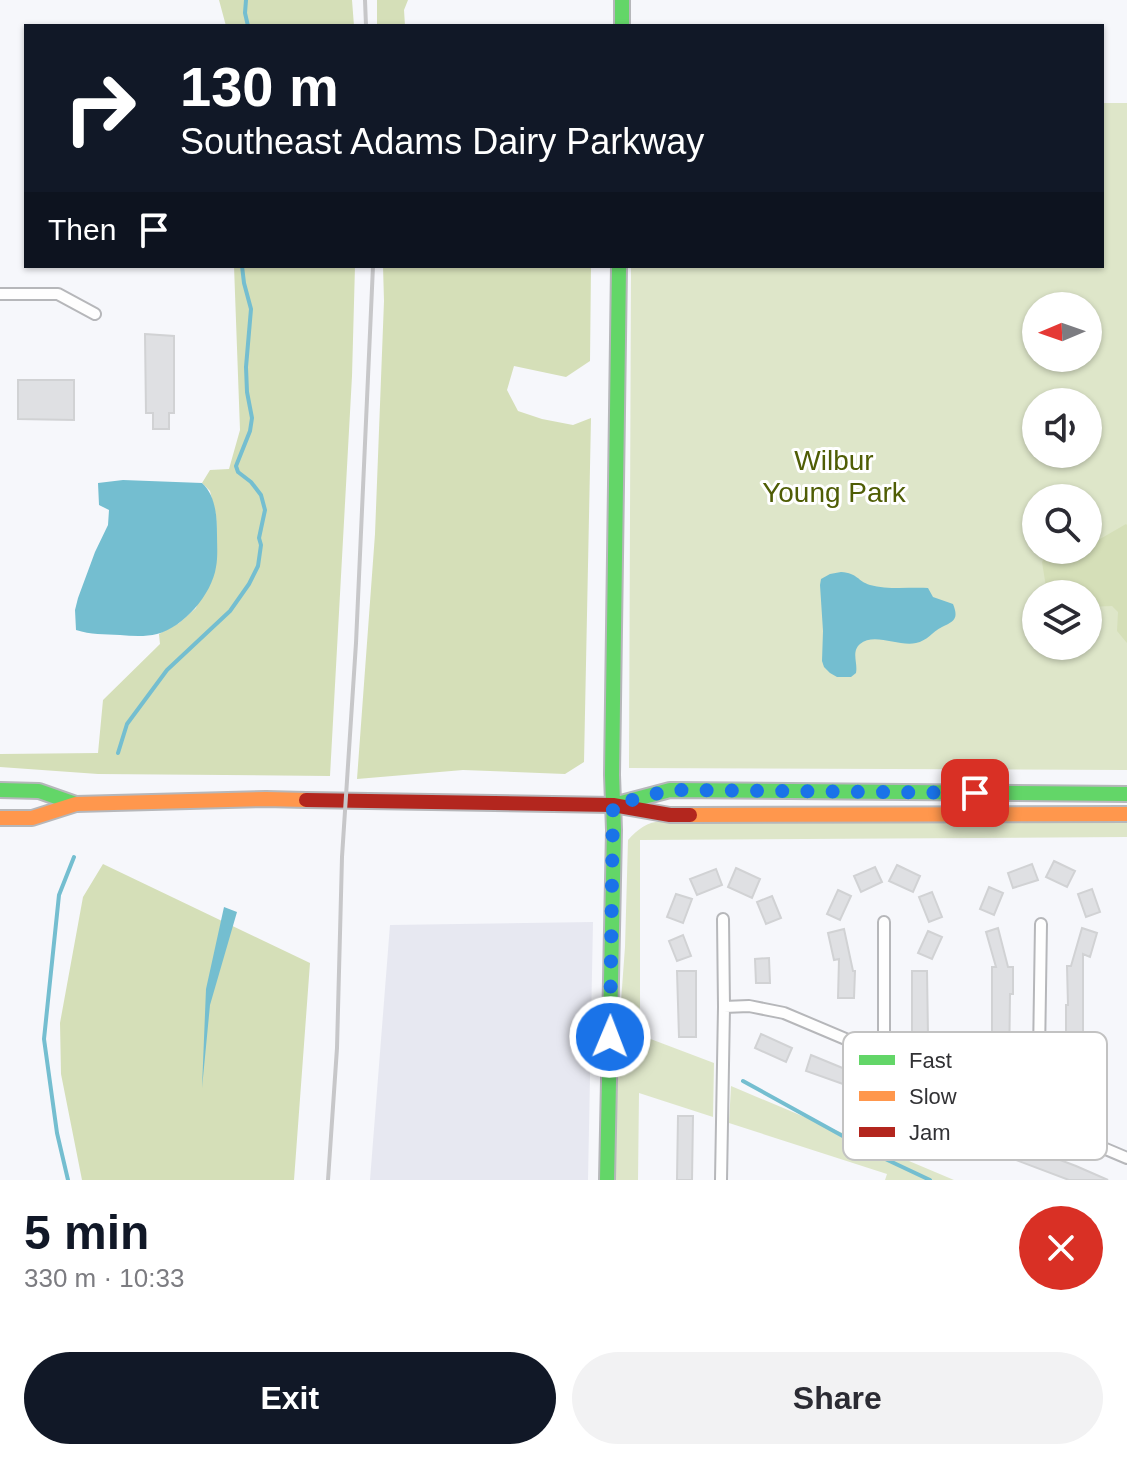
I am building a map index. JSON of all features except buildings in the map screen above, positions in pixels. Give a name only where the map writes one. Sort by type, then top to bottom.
[{"type":"main road","points":[[622,0],[622,24]]},
{"type":"main road","points":[[607,1180],[619,268]]},
{"type":"main road","points":[[0,790],[39,791],[76,804]]},
{"type":"main road","points":[[613,805],[670,790],[1127,794]]},
{"type":"main road","points":[[0,818],[32,818],[76,804],[266,799],[613,805],[670,815],[1127,814]]},
{"type":"street","points":[[0,294],[58,294],[95,314]]},
{"type":"street","points":[[721,1180],[723,919]]},
{"type":"street","points":[[884,922],[884,1032]]},
{"type":"street","points":[[1039,1032],[1041,924]]},
{"type":"street","points":[[724,1007],[749,1006],[784,1013],[843,1039]]},
{"type":"street","points":[[1107,1149],[1127,1158]]},
{"type":"shaded area","points":[[593,922],[588,1180],[370,1180],[390,925]]},
{"type":"green space","points":[[219,0],[352,0],[354,24],[225,24]]},
{"type":"green space","points":[[377,0],[408,0],[404,10],[405,24],[377,24]]},
{"type":"green space","name":"Wilbur Young Park","points":[[1104,103],[1127,103],[1127,770],[629,768],[631,268],[1104,268]]},
{"type":"green space","points":[[234,268],[355,268],[330,776],[98,774],[0,767],[0,754],[98,753],[103,700],[160,644],[159,634],[179,623],[196,608],[217,538],[210,491],[202,483],[210,470],[229,469],[240,430]]},
{"type":"green space","points":[[383,268],[591,268],[590,361],[566,377],[514,366],[507,390],[518,411],[542,419],[573,425],[591,418],[584,762],[565,774],[463,770],[357,779],[375,534]]},
{"type":"green space","points":[[1127,525],[1127,643],[1117,631],[1118,612],[1112,606],[1102,606],[1102,580],[1045,580],[1042,564],[1102,564],[1102,538]]},
{"type":"green space","points":[[662,821],[1127,821],[1127,837],[640,840],[640,1035],[714,1063],[713,1117],[639,1093],[638,1180],[615,1180],[628,840],[643,827]]},
{"type":"green space","points":[[103,864],[310,963],[294,1180],[82,1180],[61,1074],[60,1023],[83,897]]},
{"type":"green space","points":[[731,1086],[843,1133],[843,1160],[729,1123]]},
{"type":"green space","points":[[844,1160],[907,1160],[954,1180],[885,1180],[887,1174]]},
{"type":"water","points":[[123,480],[202,483],[215,507],[217,559],[209,588],[186,617],[167,630],[152,635],[98,634],[76,630],[78,598],[108,525],[109,510],[99,505],[98,483]]},
{"type":"water","points":[[841,572],[877,587],[928,588],[933,597],[953,604],[954,619],[916,643],[879,639],[866,641],[856,650],[856,673],[851,677],[837,677],[824,667],[822,661],[820,585],[821,579]]},
{"type":"water","points":[[224,907],[237,912],[210,1005],[202,1088],[206,989]]},
{"type":"waterway","points":[[246,0],[248,24]]},
{"type":"waterway","points":[[118,753],[127,724],[167,670],[230,611],[258,566],[259,538],[265,510],[261,495],[238,472],[236,466],[252,418],[246,367],[251,309],[242,268]]},
{"type":"waterway","points":[[68,1180],[57,1133],[44,1039],[59,895],[74,857]]},
{"type":"waterway","points":[[743,1081],[843,1136]]},
{"type":"waterway","points":[[888,1160],[930,1180]]},
{"type":"railway","points":[[365,0],[366,24]]},
{"type":"railway","points":[[328,1180],[337,1048],[342,857],[356,643],[373,268]]},
{"type":"traffic: fast","points":[[622,0],[622,24]]},
{"type":"traffic: fast","points":[[607,1180],[614,830],[612,775],[619,268]]},
{"type":"traffic: fast","points":[[0,790],[39,791],[76,804]]},
{"type":"traffic: fast","points":[[621,803],[670,790],[1127,794]]},
{"type":"traffic: slow","points":[[0,818],[32,818],[76,804],[306,800]]},
{"type":"traffic: slow","points":[[690,815],[1127,814]]},
{"type":"traffic: jam","points":[[306,800],[613,805],[670,815],[690,815]]},
{"type":"route","points":[[610,1037],[613,805],[670,790],[975,793]]}]
